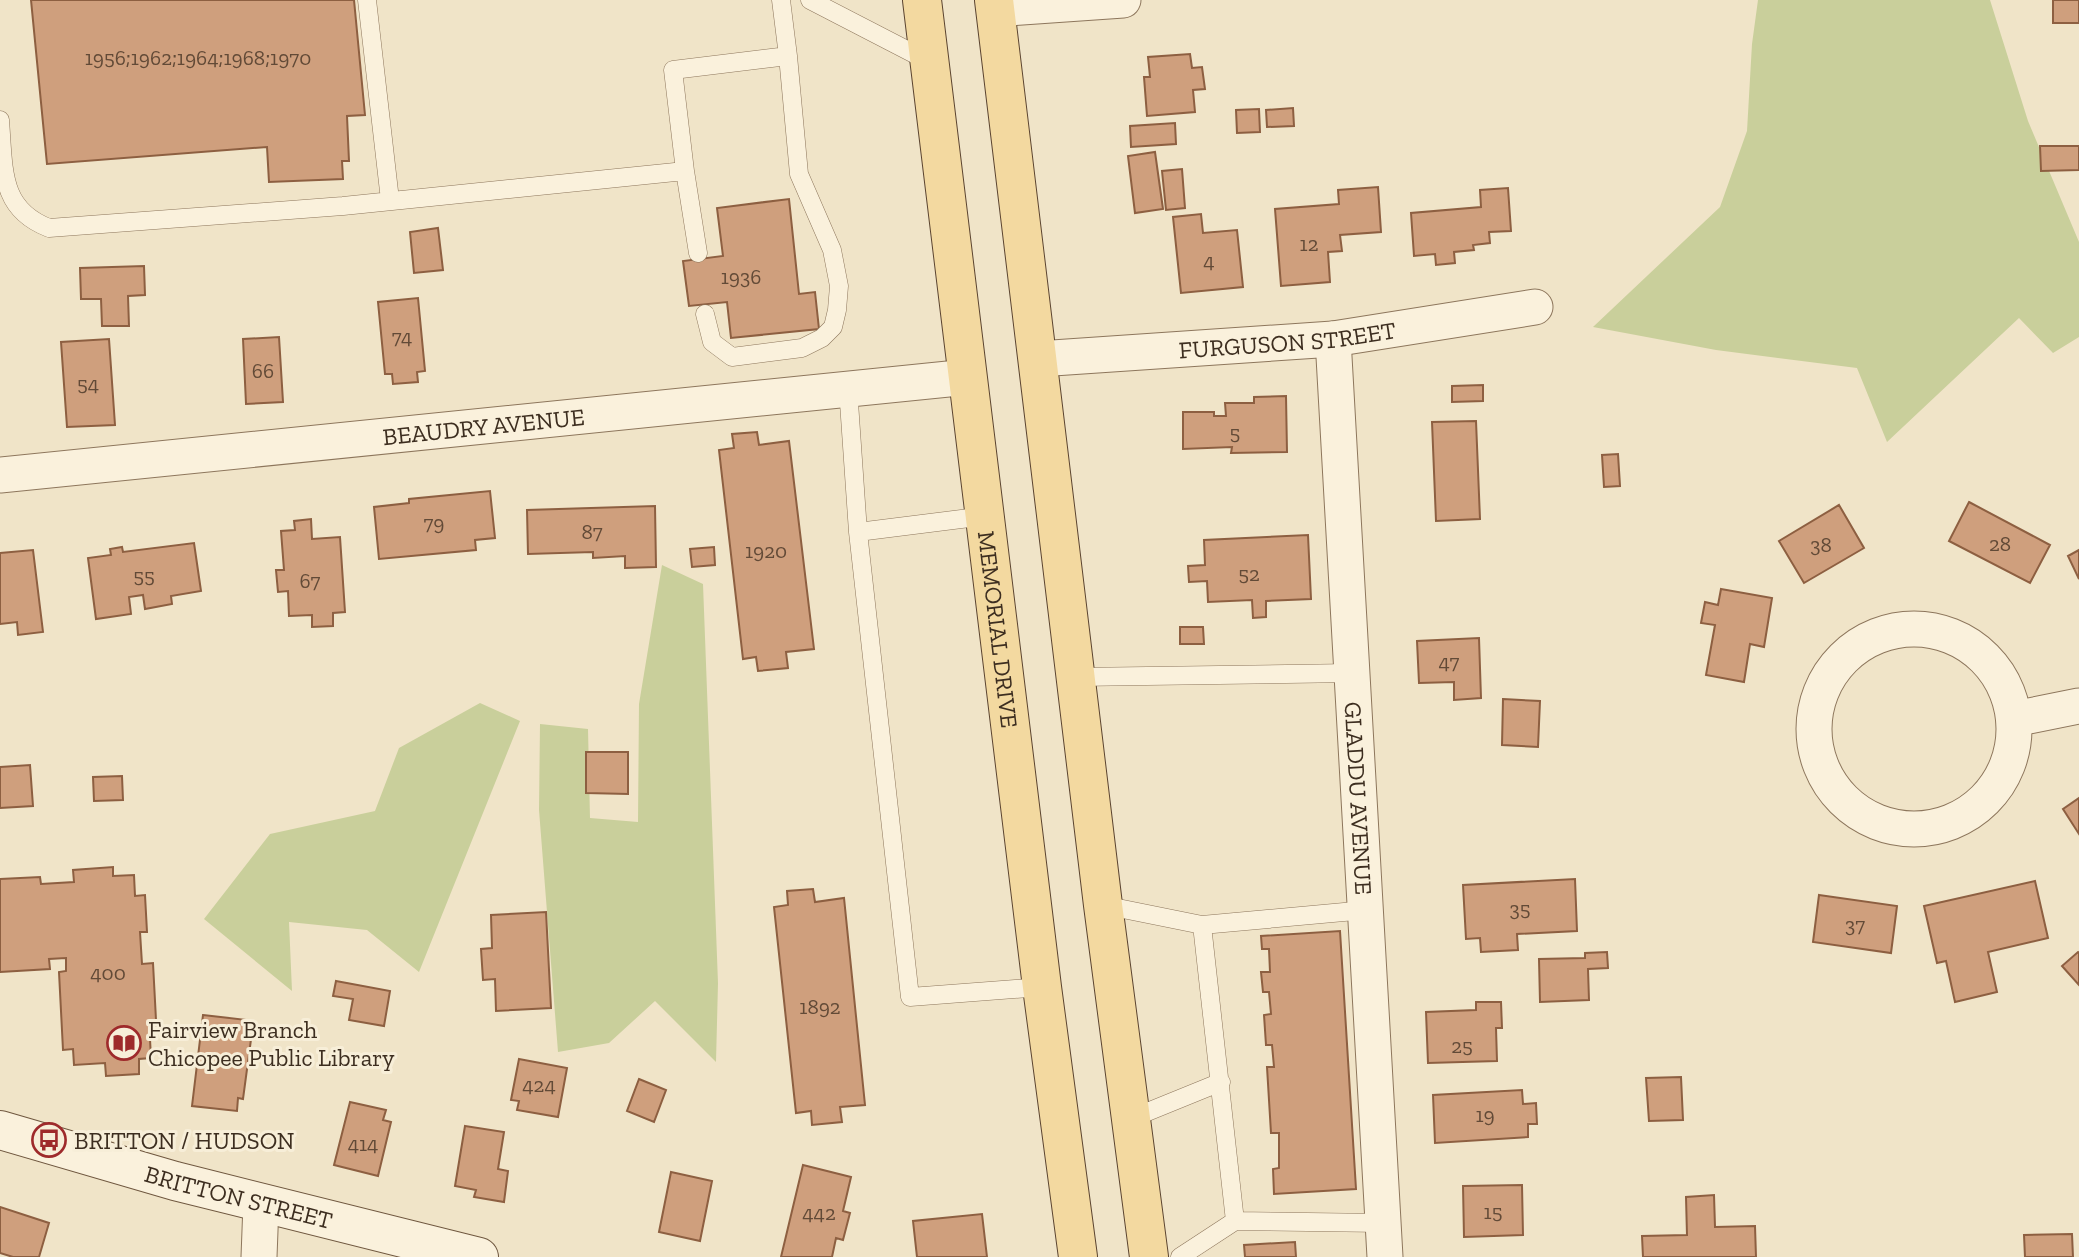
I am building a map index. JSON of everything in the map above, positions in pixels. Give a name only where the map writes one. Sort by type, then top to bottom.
[{"type":"main road","name":"MEMORIAL DRIVE","points":[[922,0],[1042,987],[1079,1257]]},
{"type":"main road","points":[[994,4],[1103,905],[1149,1257]]},
{"type":"street","points":[[994,4],[1123,0]]},
{"type":"street","name":"FURGUSON STREET","points":[[1038,359],[1333,340],[1535,307]]},
{"type":"street","name":"GLADDU AVENUE","points":[[1333,340],[1384,1240]]},
{"type":"street","name":"BEAUDRY AVENUE","points":[[0,475],[476,429],[968,377]]},
{"type":"street","points":[[1903,629],[1943,633],[1977,651],[2003,682],[2014,719],[2011,758],[1992,793],[1962,818],[1924,829],[1885,825],[1850,807],[1825,777],[1814,740],[1817,701],[1835,666],[1866,641],[1903,629]]},
{"type":"street","points":[[2014,719],[2079,706]]},
{"type":"street","name":"BRITTON STREET","points":[[0,1130],[261,1204],[480,1257]]},
{"type":"street","points":[[259,1257],[261,1204]]},
{"type":"lane","points":[[367,0],[390,200]]},
{"type":"lane","points":[[705,314],[712,342],[732,357],[743,358],[802,348],[822,338],[833,327],[839,286],[832,250],[799,174],[781,0]]},
{"type":"lane","points":[[810,0],[930,62]]},
{"type":"lane","points":[[698,253],[673,70],[788,57]]},
{"type":"lane","points":[[0,120],[9,202],[25,220],[49,228],[343,206],[685,171]]},
{"type":"lane","points":[[848,388],[858,532],[910,997],[1042,987]]},
{"type":"lane","points":[[858,532],[985,516]]},
{"type":"lane","points":[[1076,677],[1352,673]]},
{"type":"lane","points":[[1103,905],[1202,925],[1366,910]]},
{"type":"lane","points":[[1202,925],[1235,1221]]},
{"type":"lane","points":[[1130,1119],[1221,1082]]},
{"type":"lane","points":[[1180,1257],[1235,1221],[1384,1240]]},
{"type":"green space","points":[[1758,0],[1990,0],[2028,121],[2079,242],[2079,337],[2053,353],[2019,318],[1887,442],[1857,368],[1716,350],[1593,327],[1720,207],[1747,131],[1752,44]]},
{"type":"green space","points":[[662,565],[703,584],[718,983],[716,1062],[655,1001],[609,1043],[558,1052],[539,810],[540,724],[588,729],[590,818],[638,822],[639,704]]},
{"type":"green space","points":[[480,703],[520,721],[419,972],[367,930],[289,922],[292,991],[204,919],[270,834],[375,811],[399,748]]},
{"type":"building","points":[[31,0],[354,0],[365,115],[347,116],[349,161],[342,161],[343,179],[269,182],[267,147],[47,164]]},
{"type":"building","points":[[2053,0],[2079,0],[2079,23],[2053,23]]},
{"type":"building","points":[[1190,54],[1192,68],[1202,67],[1205,89],[1193,90],[1195,112],[1147,116],[1144,77],[1150,77],[1148,57]]},
{"type":"building","points":[[1293,108],[1294,126],[1267,127],[1266,110]]},
{"type":"building","points":[[1259,109],[1260,132],[1237,133],[1236,110]]},
{"type":"building","points":[[1175,123],[1176,144],[1131,147],[1130,126]]},
{"type":"building","points":[[2040,146],[2079,146],[2079,170],[2041,171]]},
{"type":"building","points":[[1155,152],[1163,209],[1135,213],[1128,156]]},
{"type":"building","points":[[1182,169],[1185,208],[1166,210],[1162,171]]},
{"type":"building","points":[[1378,187],[1381,232],[1340,235],[1342,251],[1328,252],[1330,282],[1281,286],[1275,209],[1339,204],[1338,190]]},
{"type":"building","points":[[1508,188],[1511,231],[1489,232],[1490,243],[1473,245],[1474,250],[1454,252],[1455,263],[1436,265],[1435,254],[1414,256],[1411,213],[1481,207],[1480,190]]},
{"type":"building","points":[[789,199],[799,294],[815,292],[819,329],[731,338],[727,302],[689,306],[683,261],[723,256],[717,208]]},
{"type":"building","points":[[1201,214],[1203,233],[1237,230],[1243,287],[1181,293],[1173,217]]},
{"type":"building","points":[[438,228],[443,270],[414,273],[410,232]]},
{"type":"building","points":[[144,266],[145,295],[128,296],[129,326],[102,326],[101,299],[81,299],[80,268]]},
{"type":"building","points":[[418,298],[425,371],[417,372],[418,382],[393,384],[392,374],[385,374],[378,302]]},
{"type":"building","points":[[279,337],[283,402],[246,404],[243,339]]},
{"type":"building","points":[[109,339],[115,425],[67,427],[61,342]]},
{"type":"building","points":[[1483,385],[1483,401],[1452,402],[1452,386]]},
{"type":"building","points":[[1286,396],[1287,452],[1231,453],[1232,447],[1183,449],[1183,412],[1214,412],[1214,416],[1226,416],[1225,403],[1254,403],[1254,397]]},
{"type":"building","points":[[1476,421],[1480,519],[1436,521],[1432,422]]},
{"type":"building","points":[[757,432],[759,445],[789,441],[814,649],[786,652],[788,668],[758,671],[756,657],[743,659],[719,450],[734,448],[732,434]]},
{"type":"building","points":[[1618,454],[1620,486],[1604,487],[1602,455]]},
{"type":"building","points":[[490,491],[495,538],[475,540],[476,550],[379,559],[374,507],[409,503],[409,499]]},
{"type":"building","points":[[1969,502],[2050,545],[2030,583],[1949,541]]},
{"type":"building","points":[[1839,505],[1864,548],[1804,583],[1779,541]]},
{"type":"building","points":[[655,506],[656,567],[625,568],[625,556],[593,558],[593,552],[528,554],[527,510]]},
{"type":"building","points":[[311,519],[312,539],[340,537],[345,612],[333,613],[333,626],[312,627],[312,615],[289,616],[288,591],[278,592],[276,570],[284,570],[281,531],[295,530],[294,521]]},
{"type":"building","points":[[1308,535],[1311,599],[1266,601],[1266,617],[1253,618],[1252,600],[1208,602],[1207,581],[1189,582],[1188,566],[1205,565],[1204,540]]},
{"type":"building","points":[[194,543],[201,591],[171,596],[172,604],[145,609],[143,595],[129,597],[131,614],[96,619],[88,558],[111,555],[110,549],[122,547],[123,552]]},
{"type":"building","points":[[714,547],[715,565],[692,567],[690,549]]},
{"type":"building","points":[[33,550],[43,632],[18,635],[17,622],[0,624],[0,553]]},
{"type":"building","points":[[2079,550],[2079,579],[2068,556]]},
{"type":"building","points":[[1721,589],[1772,598],[1764,647],[1750,644],[1744,682],[1706,675],[1715,625],[1701,623],[1705,602],[1718,605]]},
{"type":"building","points":[[1180,627],[1203,627],[1204,644],[1180,644]]},
{"type":"building","points":[[1479,638],[1481,698],[1454,700],[1454,682],[1419,683],[1417,641]]},
{"type":"building","points":[[1503,699],[1540,701],[1538,747],[1502,745]]},
{"type":"building","points":[[586,752],[628,752],[628,794],[586,793]]},
{"type":"building","points":[[30,765],[33,806],[0,808],[0,767]]},
{"type":"building","points":[[122,776],[123,800],[94,801],[93,777]]},
{"type":"building","points":[[2079,798],[2079,834],[2063,809]]},
{"type":"building","points":[[113,867],[113,876],[134,875],[135,896],[145,895],[147,932],[140,932],[142,964],[153,963],[157,1039],[150,1039],[151,1058],[139,1059],[139,1074],[106,1076],[105,1063],[74,1065],[73,1049],[63,1050],[59,972],[66,971],[66,958],[49,959],[50,969],[0,972],[0,879],[40,877],[41,884],[74,882],[73,870]]},
{"type":"building","points":[[1575,879],[1577,931],[1517,934],[1518,950],[1481,952],[1480,938],[1466,939],[1463,885]]},
{"type":"building","points":[[2035,881],[2048,938],[1988,952],[1997,992],[1955,1002],[1946,961],[1937,963],[1924,906]]},
{"type":"building","points":[[813,889],[815,902],[844,898],[865,1105],[840,1107],[842,1122],[812,1125],[811,1111],[796,1113],[774,907],[788,905],[787,891]]},
{"type":"building","points":[[1819,895],[1897,906],[1891,953],[1813,942]]},
{"type":"building","points":[[546,912],[551,1008],[496,1011],[495,979],[483,980],[481,949],[492,948],[491,915]]},
{"type":"building","points":[[1340,931],[1356,1189],[1274,1194],[1273,1169],[1279,1168],[1279,1133],[1271,1133],[1267,1067],[1274,1067],[1272,1045],[1266,1045],[1264,1015],[1271,1014],[1269,992],[1263,992],[1261,972],[1270,972],[1269,949],[1262,949],[1261,936]]},
{"type":"building","points":[[1607,952],[1608,968],[1588,969],[1589,1000],[1540,1002],[1539,959],[1585,958],[1585,953]]},
{"type":"building","points":[[2079,953],[2079,985],[2062,966]]},
{"type":"building","points":[[336,981],[390,991],[384,1026],[349,1020],[353,999],[333,996]]},
{"type":"building","points":[[1476,1002],[1501,1002],[1502,1028],[1496,1028],[1497,1061],[1428,1063],[1426,1012],[1476,1010]]},
{"type":"building","points":[[203,1015],[247,1020],[245,1032],[252,1032],[243,1099],[238,1098],[237,1111],[192,1106]]},
{"type":"building","points":[[519,1059],[567,1068],[558,1117],[517,1110],[519,1101],[511,1100]]},
{"type":"building","points":[[1681,1077],[1683,1120],[1649,1121],[1646,1078]]},
{"type":"building","points":[[639,1079],[666,1090],[654,1122],[627,1111]]},
{"type":"building","points":[[1522,1090],[1523,1104],[1536,1103],[1537,1124],[1528,1124],[1528,1137],[1435,1143],[1433,1095]]},
{"type":"building","points":[[350,1102],[386,1110],[383,1120],[391,1122],[378,1176],[334,1165]]},
{"type":"building","points":[[465,1126],[504,1132],[498,1169],[508,1171],[504,1202],[474,1197],[476,1190],[455,1186]]},
{"type":"building","points":[[803,1165],[851,1177],[843,1211],[850,1213],[843,1240],[836,1238],[832,1257],[781,1257]]},
{"type":"building","points":[[671,1172],[712,1181],[700,1241],[659,1232]]},
{"type":"building","points":[[1522,1185],[1523,1235],[1464,1237],[1463,1186]]},
{"type":"building","points":[[1714,1195],[1715,1227],[1755,1226],[1756,1257],[1643,1257],[1642,1236],[1687,1235],[1686,1197]]},
{"type":"building","points":[[0,1207],[49,1223],[39,1257],[13,1257],[0,1253]]},
{"type":"building","points":[[982,1214],[987,1257],[917,1257],[913,1221]]},
{"type":"building","points":[[2072,1234],[2073,1257],[2025,1257],[2024,1235]]},
{"type":"building","points":[[1295,1242],[1296,1257],[1245,1257],[1244,1245]]},
{"type":"place","name":"Fairview Branch Chicopee Public Library","points":[[124,1043]]},
{"type":"place","name":"BRITTON / HUDSON","points":[[49,1140]]}]
